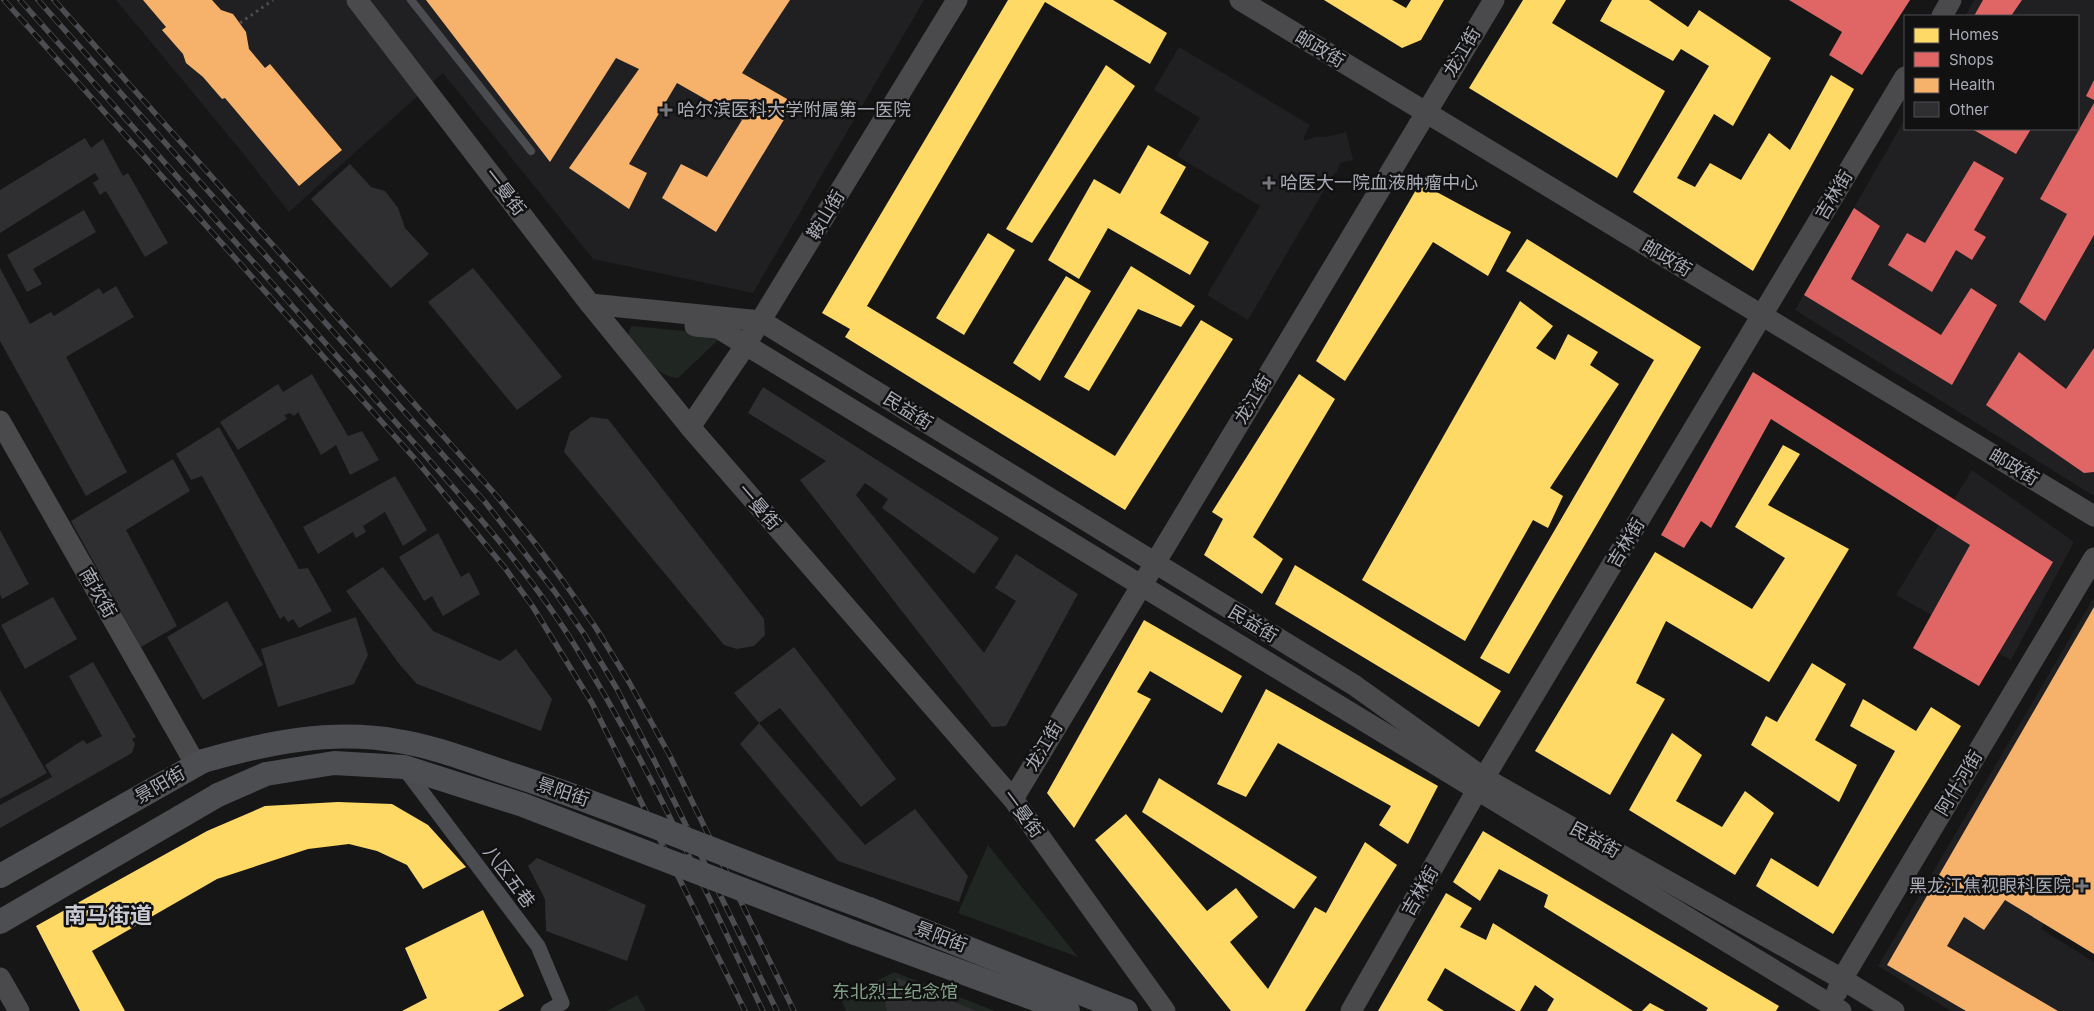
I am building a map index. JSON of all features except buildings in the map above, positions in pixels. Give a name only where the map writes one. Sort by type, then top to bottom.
[{"type":"main road","name":"景阳街","points":[[0,876],[200,763],[240,751],[306,738],[336,737],[397,740],[573,794],[1126,1011]]},
{"type":"main road","name":"景阳街","points":[[0,922],[218,795],[266,774],[334,763],[404,767],[523,804],[855,933],[1068,1011]]},
{"type":"street","name":"一曼街","points":[[357,0],[595,310],[690,427],[1013,798],[1165,1011]]},
{"type":"street","name":"鞍山街","points":[[690,427],[745,346],[957,0]]},
{"type":"street","name":"邮政街","points":[[1240,0],[2094,516]]},
{"type":"street","name":"龙江街","points":[[1013,798],[1494,0]]},
{"type":"street","points":[[1943,15],[1951,0]]},
{"type":"street","name":"吉林街","points":[[1351,1011],[1481,784],[1904,79]]},
{"type":"street","name":"民益街","points":[[595,310],[761,320],[1154,564],[1354,685],[1481,784],[1842,979],[1894,1011]]},
{"type":"street","name":"民益街","points":[[595,310],[718,328],[1142,584],[1481,784],[1834,1009]]},
{"type":"street","name":"南坎街","points":[[0,421],[200,763]]},
{"type":"street","name":"阿什河街","points":[[1834,1009],[1842,979],[2094,558]]},
{"type":"street","name":"八区五巷","points":[[404,767],[538,946],[562,1003],[548,1011]]},
{"type":"street","points":[[0,978],[19,1011]]},
{"type":"lane","points":[[411,0],[531,151]]},
{"type":"path","points":[[240,23],[273,0]]},
{"type":"shaded area","name":"哈尔滨医科大学附属第一医院","points":[[116,0],[924,0],[753,293],[593,259],[443,73],[289,212],[238,147]]},
{"type":"shaded area","points":[[1974,0],[2094,0],[2094,496],[1795,310],[1904,121],[1904,130],[2079,130],[2079,15],[1966,15]]},
{"type":"shaded area","name":"哈医大一院血液肿瘤中心","points":[[1179,47],[1310,125],[1304,136],[1304,141],[1315,137],[1326,137],[1346,132],[1353,160],[1340,163],[1337,172],[1330,178],[1316,181],[1316,186],[1324,190],[1248,320],[1207,295],[1260,206],[1177,156],[1200,118],[1154,90]]},
{"type":"shaded area","points":[[1972,470],[2074,542],[2011,660],[1896,595]]},
{"type":"shaded area","points":[[2094,597],[2094,835],[2041,929],[2094,962],[2094,1011],[1951,1011],[1878,966]]},
{"type":"green space","points":[[631,326],[716,334],[717,341],[678,378],[662,373],[649,363],[628,336]]},
{"type":"green space","points":[[988,845],[1078,957],[958,913]]},
{"type":"green space","name":"东北烈士纪念馆","points":[[894,972],[995,1011],[846,1011],[841,999]]},
{"type":"green space","points":[[637,995],[646,1011],[607,1011]]},
{"type":"railway","points":[[4,0],[416,460],[505,568],[533,607],[592,703],[745,1011]]},
{"type":"railway","points":[[20,0],[444,477],[539,592],[572,641],[625,731],[673,823],[763,1011]]},
{"type":"railway","points":[[38,0],[485,502],[555,592],[584,634],[617,689],[654,760],[777,1011]]},
{"type":"railway","points":[[54,0],[495,494],[566,585],[596,628],[629,682],[669,754],[794,1011]]},
{"type":"place","name":"哈尔滨医科大学附属第一医院","points":[[666,110]]},
{"type":"place","name":"哈医大一院血液肿瘤中心","points":[[1269,183]]},
{"type":"place","name":"黑龙江焦视眼科医院","points":[[2082,886]]},
{"type":"district","name":"南马街道","points":[[108,915]]}]
